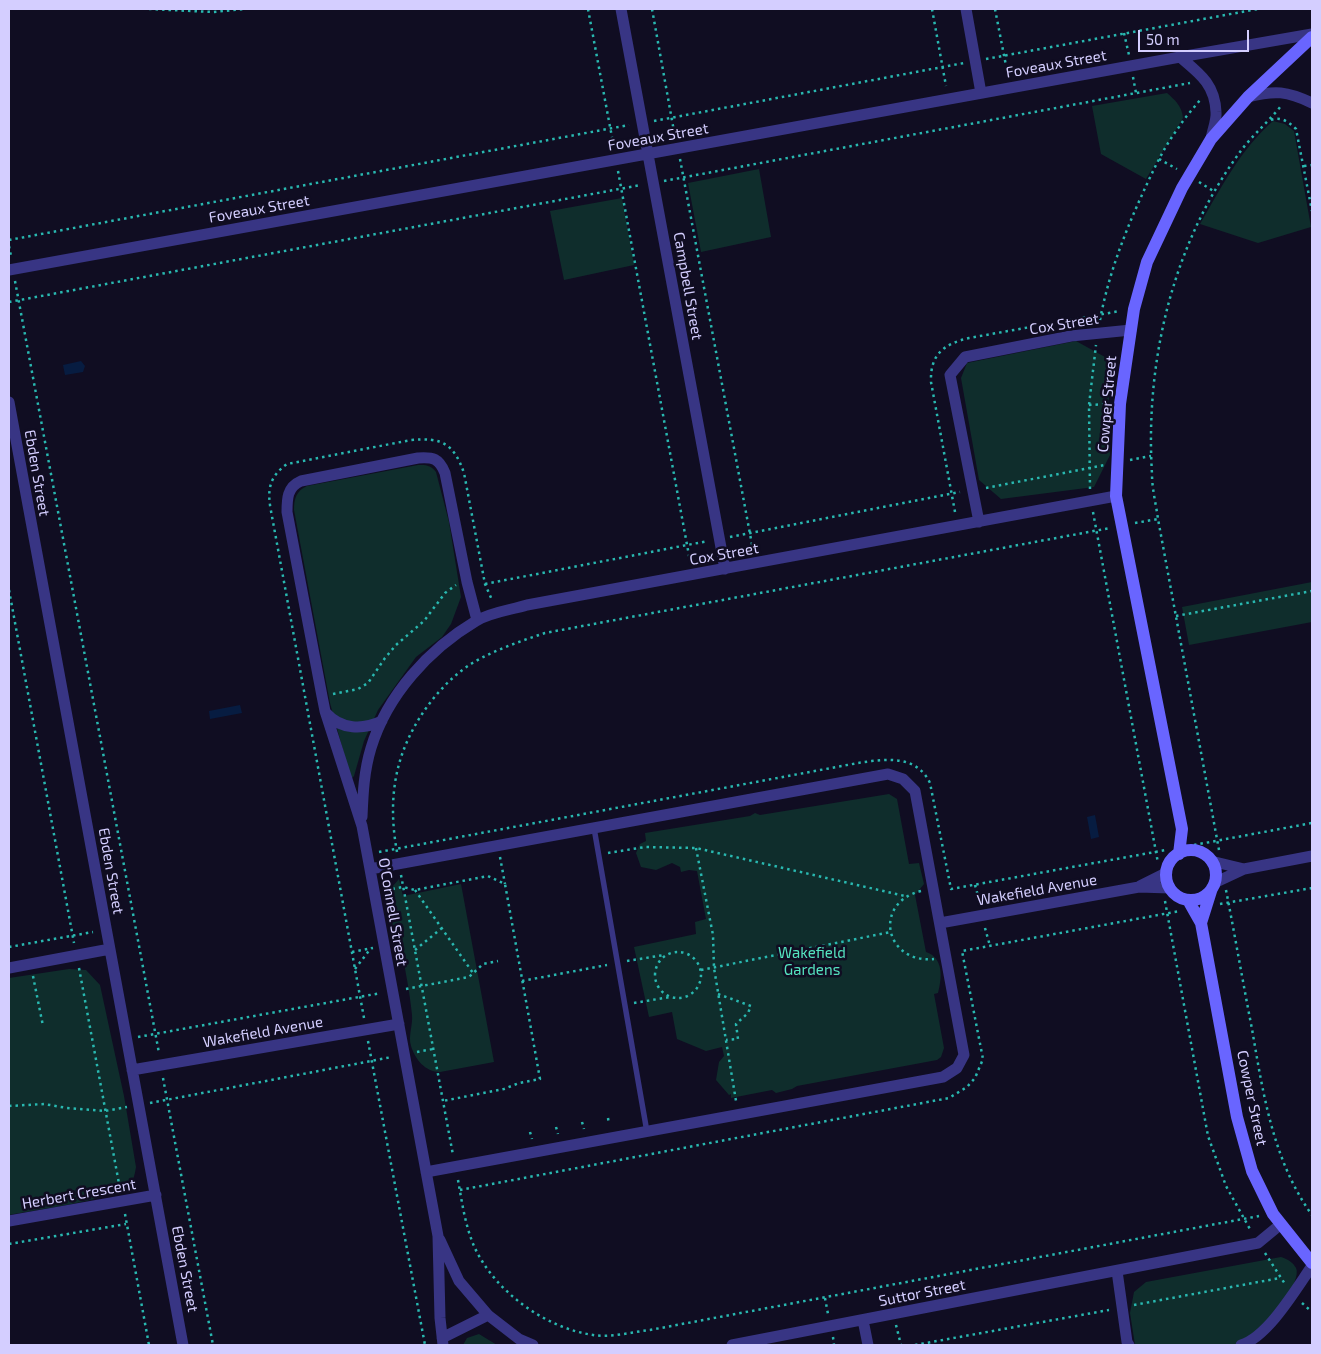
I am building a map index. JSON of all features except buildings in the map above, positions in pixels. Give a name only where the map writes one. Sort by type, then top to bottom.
[{"type":"street","name":"Campbell Street","points":[[621,9],[724,569]]},
{"type":"street","points":[[966,9],[981,93]]},
{"type":"street","name":"Foveaux Street","points":[[9,270],[949,98],[1312,35]]},
{"type":"street","name":"Cowper Street","points":[[1179,854],[1182,828],[1116,496],[1120,404],[1134,309],[1147,262],[1182,188],[1210,139],[1248,97],[1312,35]]},
{"type":"street","points":[[1180,57],[1206,79],[1211,91],[1217,112],[1210,139]]},
{"type":"street","points":[[1248,97],[1267,92],[1285,93],[1312,103]]},
{"type":"street","name":"Cox Street","points":[[978,522],[950,375],[966,357],[1071,336],[1131,330]]},
{"type":"street","name":"Ebden Street","points":[[9,402],[183,1345]]},
{"type":"street","name":"O'Connell Street","points":[[443,1342],[440,1318],[438,1236],[362,826],[325,711],[322,696],[287,512],[287,498],[290,490],[301,481],[418,458],[427,457],[435,459],[442,465],[445,473],[467,582]]},
{"type":"street","name":"Cox Street","points":[[362,826],[364,780],[371,748],[382,721],[395,698],[432,652],[477,620],[527,605],[1116,496]]},
{"type":"street","points":[[467,582],[477,620]]},
{"type":"street","points":[[325,711],[333,721],[351,727],[363,728],[382,721]]},
{"type":"street","points":[[370,869],[888,774],[903,779],[915,791],[940,923],[964,1055],[957,1068],[943,1077],[426,1172]]},
{"type":"street","name":"Cowper Street","points":[[1182,828],[1206,857]]},
{"type":"street","points":[[1244,869],[1186,851],[1179,854],[1168,865],[1166,873],[1170,888],[1176,895],[1188,900],[1202,898],[1213,886],[1244,869],[1312,856]]},
{"type":"street","points":[[1206,857],[1215,868],[1213,886]]},
{"type":"street","name":"Wakefield Avenue","points":[[1139,887],[1166,873]]},
{"type":"street","name":"Cowper Street","points":[[1201,923],[1213,886]]},
{"type":"street","name":"Wakefield Avenue","points":[[940,923],[1139,887],[1170,888]]},
{"type":"street","name":"Cowper Street","points":[[1188,900],[1201,923],[1237,1118],[1252,1172],[1273,1214],[1312,1265]]},
{"type":"street","points":[[9,968],[110,949]]},
{"type":"street","name":"Wakefield Avenue","points":[[132,1070],[399,1024]]},
{"type":"street","name":"Herbert Crescent","points":[[9,1222],[156,1195]]},
{"type":"street","name":"Suttor Street","points":[[732,1345],[1258,1243],[1281,1224]]},
{"type":"street","points":[[438,1236],[459,1281],[488,1315],[519,1339],[533,1345]]},
{"type":"street","points":[[1241,1345],[1246,1344],[1266,1329],[1312,1265]]},
{"type":"street","points":[[1117,1270],[1127,1342],[1129,1345]]},
{"type":"street","points":[[443,1342],[488,1315]]},
{"type":"street","points":[[863,1320],[868,1345]]},
{"type":"lane","points":[[594,828],[647,1132]]},
{"type":"path","points":[[149,9],[213,12],[244,9]]},
{"type":"path","points":[[9,240],[610,129],[588,9]]},
{"type":"path","points":[[652,9],[672,117],[1258,9]]},
{"type":"path","points":[[932,9],[949,98]]},
{"type":"path","points":[[995,9],[1010,87]]},
{"type":"path","points":[[756,563],[683,177],[1193,82]]},
{"type":"path","points":[[1270,121],[1285,102],[1285,93]]},
{"type":"path","points":[[1312,211],[1296,128],[1289,122],[1275,118],[1256,133],[1222,179],[1202,214],[1173,285],[1165,314],[1154,375],[1151,456],[1158,519],[1217,841],[1312,823]]},
{"type":"path","points":[[1304,166],[1312,165]]},
{"type":"path","points":[[9,302],[622,189],[693,575]]},
{"type":"path","points":[[19,300],[155,1034]]},
{"type":"path","points":[[958,526],[930,382],[930,371],[938,354],[954,342],[969,338],[1134,309]]},
{"type":"path","points":[[1089,405],[1120,404]]},
{"type":"path","points":[[360,997],[269,500],[272,480],[277,471],[287,464],[428,438],[436,440],[452,450],[458,457],[464,473],[484,584],[498,613]]},
{"type":"path","points":[[322,696],[358,689],[368,683],[385,658],[424,620],[445,593],[455,586],[467,582],[477,585],[484,584],[1151,456]]},
{"type":"path","points":[[453,1154],[396,849],[393,814],[398,767],[413,731],[428,706],[453,677],[494,651],[545,633],[1158,519]]},
{"type":"path","points":[[950,889],[1156,852],[1096,530]]},
{"type":"path","points":[[9,590],[73,936]]},
{"type":"path","points":[[1176,616],[1312,590]]},
{"type":"path","points":[[599,855],[645,847],[696,848],[905,896]]},
{"type":"path","points":[[696,848],[713,935],[714,968],[738,1115]]},
{"type":"path","points":[[367,854],[396,849]]},
{"type":"path","points":[[443,1101],[504,1089],[519,1082],[540,1078],[500,857]]},
{"type":"path","points":[[374,892],[403,887],[415,890],[488,876],[505,884]]},
{"type":"path","points":[[1312,888],[1228,903],[1261,1081],[1273,1133],[1284,1164],[1312,1215]]},
{"type":"path","points":[[415,890],[473,973]]},
{"type":"path","points":[[924,890],[905,896],[900,900],[890,920],[891,932],[895,943],[903,952],[914,958],[937,959]]},
{"type":"path","points":[[949,1098],[460,1190],[464,1214],[469,1233],[483,1263],[513,1297],[531,1310],[564,1328],[594,1335],[612,1335],[650,1330],[1244,1219],[1226,1186],[1208,1136],[1167,914],[962,951]]},
{"type":"path","points":[[415,950],[442,928]]},
{"type":"path","points":[[9,948],[106,929]]},
{"type":"path","points":[[701,970],[891,932]]},
{"type":"path","points":[[352,952],[384,945]]},
{"type":"path","points":[[355,969],[372,948]]},
{"type":"path","points":[[522,981],[666,955],[672,952],[688,953],[694,957],[701,970],[700,984],[690,994],[677,998],[670,996],[659,988],[655,973],[656,966],[666,955]]},
{"type":"path","points":[[127,1039],[469,977],[483,964],[498,961]]},
{"type":"path","points":[[31,964],[43,1026]]},
{"type":"path","points":[[79,968],[149,1345]]},
{"type":"path","points":[[718,994],[751,1006],[748,1012],[736,1024],[738,1039],[726,1040]]},
{"type":"path","points":[[625,1004],[670,996]]},
{"type":"path","points":[[213,1345],[167,1099],[372,1061],[425,1345]]},
{"type":"path","points":[[9,1106],[44,1104],[105,1111]]},
{"type":"path","points":[[608,1118],[610,1124]]},
{"type":"path","points":[[582,1122],[584,1129]]},
{"type":"path","points":[[556,1127],[558,1134]]},
{"type":"path","points":[[530,1132],[532,1139]]},
{"type":"path","points":[[9,1244],[126,1224]]},
{"type":"path","points":[[915,1345],[1280,1278]]},
{"type":"path","points":[[894,1314],[900,1345]]},
{"type":"green space","points":[[1167,93],[1180,107],[1183,118],[1146,179],[1101,154],[1092,106]]},
{"type":"green space","points":[[1273,121],[1285,124],[1294,131],[1311,227],[1258,243],[1200,224],[1241,157],[1261,132]]},
{"type":"green space","points":[[759,169],[771,237],[701,252],[688,183]]},
{"type":"green space","points":[[622,198],[634,265],[564,280],[550,211]]},
{"type":"green space","points":[[1076,341],[1114,362],[1107,413],[1110,455],[1094,487],[1001,499],[979,480],[961,378],[967,363]]},
{"type":"green space","points":[[418,465],[428,466],[436,472],[449,522],[461,597],[451,624],[442,637],[416,657],[378,710],[364,741],[354,776],[351,779],[330,703],[294,510],[295,499],[300,490],[307,486]]},
{"type":"green space","points":[[1312,582],[1312,622],[1189,645],[1182,607]]},
{"type":"green space","name":"Wakefield Gardens","points":[[889,794],[897,799],[909,864],[919,863],[924,884],[915,895],[926,952],[936,959],[941,975],[938,993],[934,994],[944,1048],[941,1057],[937,1060],[797,1086],[776,1093],[772,1090],[731,1098],[731,1094],[729,1095],[716,1080],[719,1062],[724,1056],[722,1047],[706,1051],[677,1039],[672,1012],[649,1017],[634,947],[696,934],[695,922],[706,919],[697,871],[681,872],[680,867],[672,863],[656,870],[641,867],[636,853],[640,844],[646,841],[645,833],[750,816],[755,813],[760,815]]},
{"type":"green space","points":[[399,879],[403,896],[461,884],[494,1062],[440,1072],[425,1067],[415,1056],[410,1042],[412,1015],[405,971],[400,946],[390,925],[387,910],[386,894]]},
{"type":"green space","points":[[69,969],[86,970],[100,985],[124,1096],[136,1167],[135,1174],[129,1185],[108,1195],[73,1204],[9,1215],[9,978]]},
{"type":"green space","points":[[1281,1257],[1290,1261],[1296,1268],[1295,1281],[1286,1299],[1274,1316],[1261,1330],[1250,1338],[1234,1345],[1135,1345],[1130,1313],[1134,1292],[1146,1282]]},
{"type":"green space","points":[[479,1334],[497,1345],[463,1345],[467,1338]]},
{"type":"water","points":[[81,361],[85,366],[83,372],[65,375],[63,365]]},
{"type":"water","points":[[240,705],[242,713],[210,719],[209,711]]},
{"type":"water","points":[[1095,815],[1099,837],[1091,839],[1087,817]]}]
